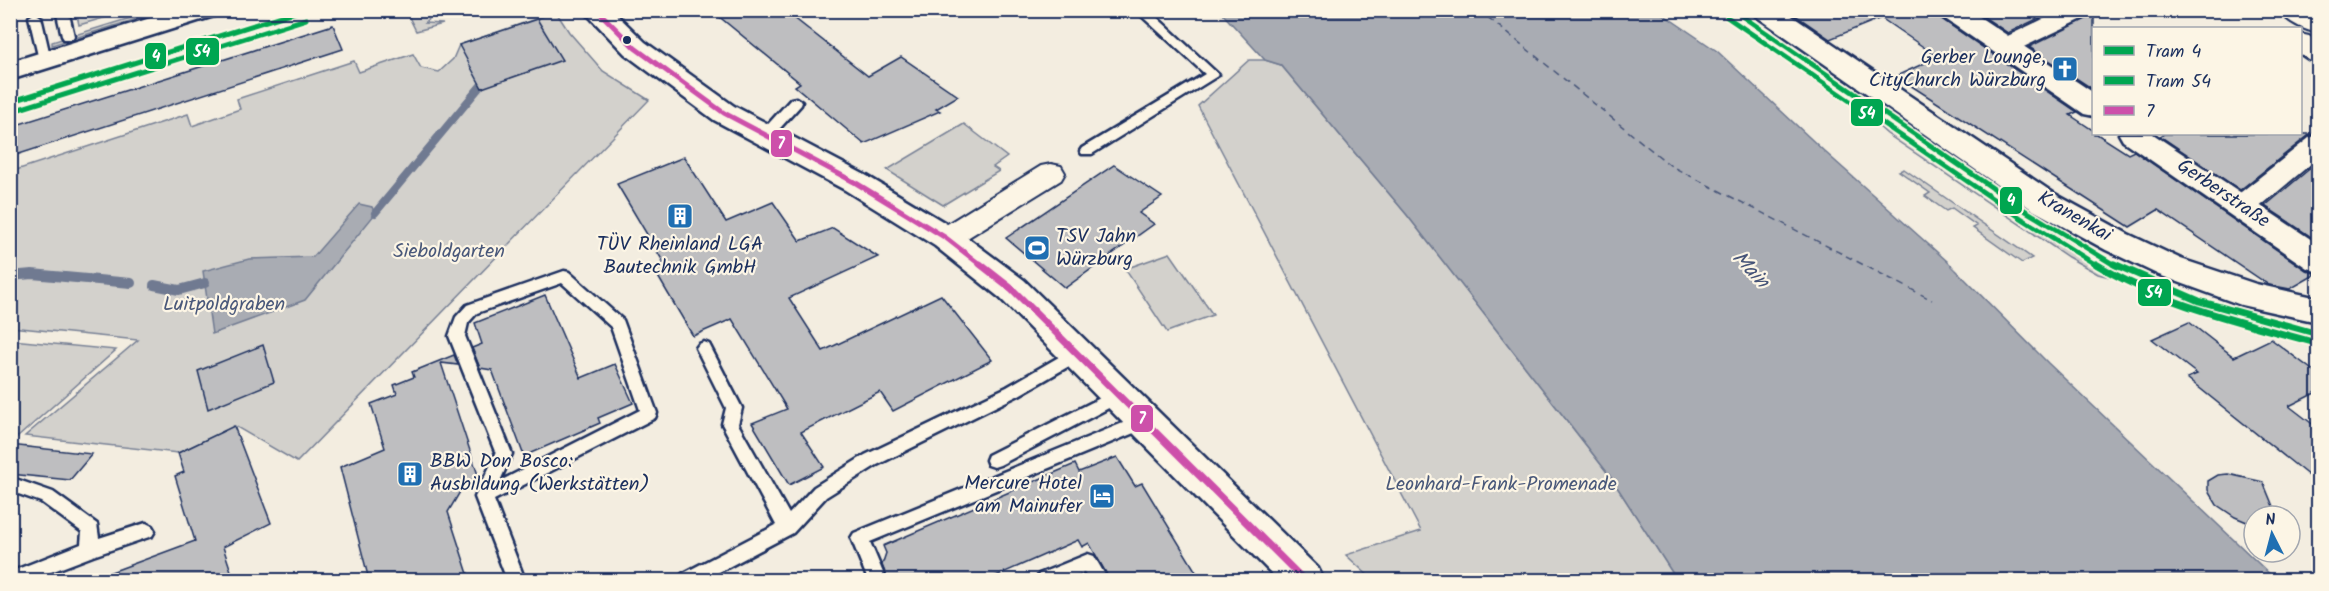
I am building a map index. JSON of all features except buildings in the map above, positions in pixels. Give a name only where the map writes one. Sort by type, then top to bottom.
[{"type":"main road","points":[[10,71],[205,10]]},
{"type":"main road","points":[[596,10],[619,34],[652,61],[724,113],[856,183],[946,238],[1012,289],[1304,580]]},
{"type":"main road","name":"Kranenkai","points":[[1765,10],[2044,202],[2170,267],[2253,296]]},
{"type":"main road","points":[[1950,10],[2092,106]]},
{"type":"main road","name":"Gerberstraße","points":[[2138,135],[2317,258]]},
{"type":"main road","points":[[2253,296],[2319,310]]},
{"type":"main road","points":[[2253,296],[2319,331]]},
{"type":"street","points":[[2004,47],[2083,10]]},
{"type":"street","points":[[2290,10],[2309,30],[2319,55]]},
{"type":"street","points":[[2241,207],[2319,144]]},
{"type":"street","points":[[946,238],[1051,173]]},
{"type":"street","name":"Kranenkai","points":[[2253,296],[2319,317]]},
{"type":"lane","points":[[62,10],[68,36]]},
{"type":"lane","points":[[1087,151],[1213,75],[1141,10]]},
{"type":"lane","points":[[35,17],[45,60]]},
{"type":"lane","points":[[766,135],[796,102]]},
{"type":"lane","points":[[484,497],[650,413],[618,324],[564,276],[472,309],[461,321],[457,336],[504,454],[484,497],[516,580]]},
{"type":"lane","points":[[704,348],[734,408],[730,424],[787,528]]},
{"type":"lane","points":[[688,580],[787,528],[820,492],[872,460],[1013,391],[1077,354]]},
{"type":"lane","points":[[994,460],[1118,394]]},
{"type":"lane","points":[[877,580],[860,538],[1144,422]]},
{"type":"lane","points":[[10,484],[47,497],[91,529],[90,549]]},
{"type":"lane","points":[[11,580],[90,549],[146,531]]},
{"type":"lane","points":[[1045,580],[1088,562],[1099,580]]},
{"type":"green space","points":[[76,10],[128,10],[128,11],[79,25]]},
{"type":"green space","points":[[153,11],[163,11],[52,45],[52,42]]},
{"type":"green space","points":[[406,11],[436,11],[425,23],[443,24],[416,31]]},
{"type":"green space","points":[[556,12],[569,32],[603,71],[649,100],[297,462],[235,426],[178,453],[25,436],[138,340],[11,327],[10,172],[188,114],[192,126],[240,109],[237,99],[354,61],[359,72],[413,54],[421,68],[439,72],[453,59],[459,45]]},
{"type":"green space","name":"Leonhard-Frank-Promenade","points":[[1249,60],[1265,60],[1281,65],[1407,215],[1610,476],[1677,580],[1373,580],[1346,555],[1421,531],[1198,106]]},
{"type":"green space","points":[[1873,116],[2129,282],[2098,274],[2068,257],[1887,134],[1869,118]]},
{"type":"green space","points":[[964,124],[1007,157],[993,167],[999,171],[943,205],[887,170]]},
{"type":"green space","points":[[1904,169],[2032,258],[2022,263],[1973,228],[1977,226],[1952,208],[1946,211],[1925,196],[1930,193],[1899,171]]},
{"type":"green space","points":[[1170,253],[1213,315],[1167,332],[1125,269]]},
{"type":"green space","points":[[12,340],[116,350],[18,437],[11,436]]},
{"type":"water","name":"Main","points":[[1220,11],[1658,11],[1717,51],[1947,261],[2048,363],[2242,548],[2242,564],[2259,564],[2276,580],[1677,580],[1610,476],[1407,215],[1281,65],[1265,60]]},
{"type":"water","points":[[359,204],[372,207],[375,214],[305,300],[212,334],[203,271],[249,259],[313,257]]},
{"type":"waterway","points":[[375,213],[488,77]]},
{"type":"waterway","points":[[10,276],[32,274],[131,283]]},
{"type":"waterway","points":[[154,285],[179,290],[205,283]]},
{"type":"ferry route","points":[[1479,10],[1671,166],[1932,300]]},
{"type":"tram line","name":"4","points":[[10,102],[301,10]]},
{"type":"tram line","name":"4","points":[[1733,10],[2026,211],[2117,266],[2199,301],[2318,334]]},
{"type":"tram line","name":"54","points":[[1727,17],[2021,218],[2112,274],[2196,310],[2316,343]]},
{"type":"tram line","name":"54","points":[[13,111],[306,19]]},
{"type":"transit line","name":"7","points":[[597,10],[635,48],[724,113],[856,183],[946,238],[1012,289],[1304,580]]},
{"type":"place","name":"Gerber Lounge, CityChurch Würzburg","points":[[2065,69]]},
{"type":"place","name":"TÜV Rheinland LGA Bautechnik GmbH","points":[[680,216]]},
{"type":"place","name":"TSV Jahn Würzburg","points":[[1037,248]]},
{"type":"place","name":"BBW Don Bosco: Ausbildung (Werkstätten)","points":[[410,474]]},
{"type":"place","name":"Mercure Hotel am Mainufer","points":[[1102,496]]},
{"type":"park label","name":"Sieboldgarten","points":[[449,252]]},
{"type":"park label","name":"Luitpoldgraben","points":[[224,305]]}]
